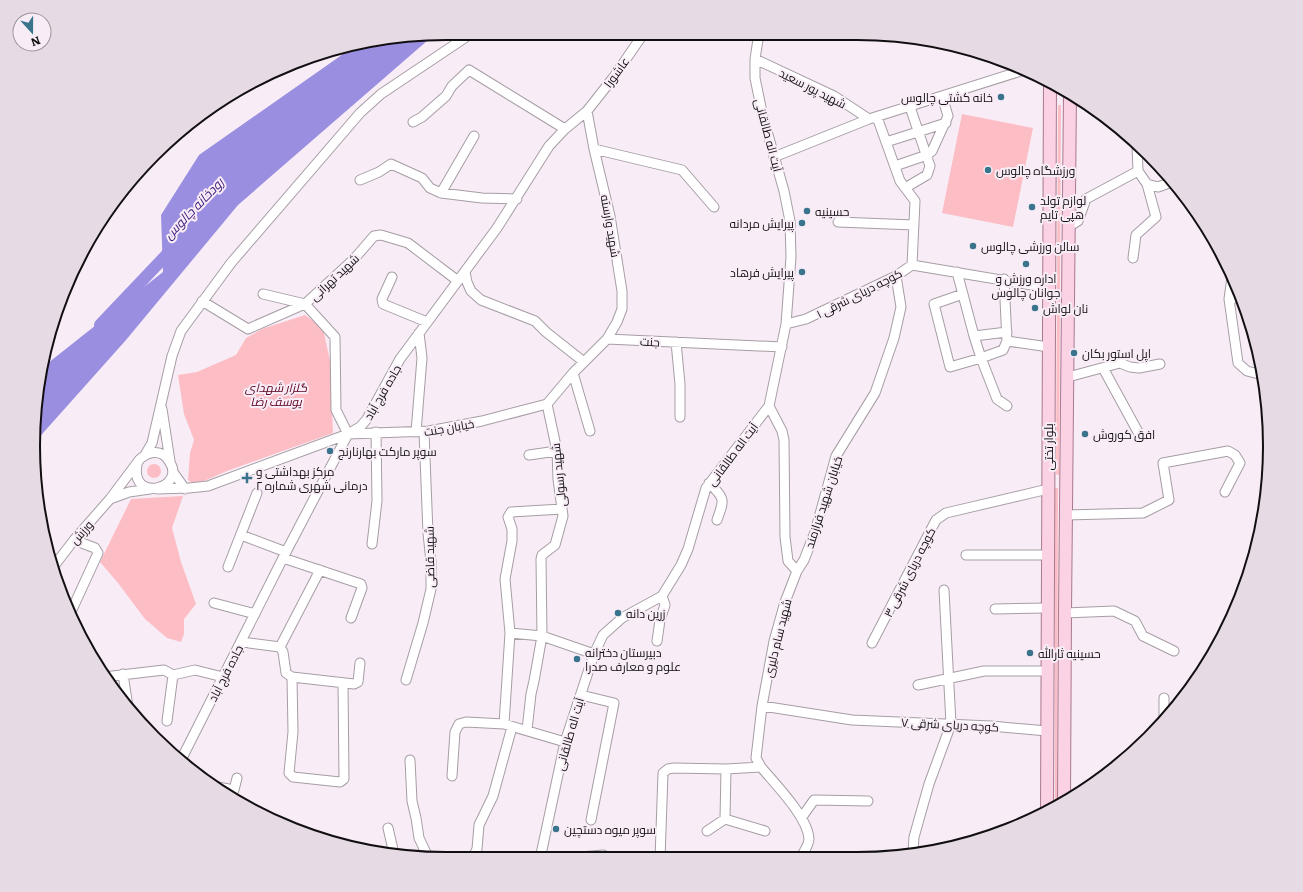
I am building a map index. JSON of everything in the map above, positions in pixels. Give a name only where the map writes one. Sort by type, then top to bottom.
[{"type":"main road","name":"بلوار تختی","points":[[1047,805],[1050,89]]},
{"type":"main road","name":"بلوار تختی","points":[[1064,796],[1070,100]]},
{"type":"main road","points":[[1048,485],[1066,480]]},
{"type":"street","points":[[173,472],[168,483],[163,487],[154,489],[144,486],[140,482],[136,471],[137,464],[145,455],[152,443],[172,356],[181,331],[236,257],[360,113],[381,94],[462,40]]},
{"type":"street","name":"عاشورا","points":[[587,111],[613,78],[639,40]]},
{"type":"street","name":"آیت اله طالقانی","points":[[541,852],[565,742],[594,654],[603,635],[622,618],[662,596],[681,565],[688,549],[706,488],[769,406],[786,324],[791,257],[790,221],[784,192],[763,117],[755,78],[755,59],[758,40]]},
{"type":"street","name":"شهید پور سعید","points":[[755,59],[834,96],[873,118]]},
{"type":"street","points":[[413,122],[422,117],[446,96],[452,86],[469,70],[565,129]]},
{"type":"street","name":"شهید پور سعید","points":[[774,157],[873,118],[1016,73]]},
{"type":"street","points":[[895,166],[927,155],[932,151],[948,116],[942,96]]},
{"type":"street","points":[[905,188],[927,175],[930,166],[910,107]]},
{"type":"street","name":"جاده فرج آباد","points":[[183,755],[348,434],[360,427],[367,419],[400,359],[498,228],[548,146],[565,129],[587,111]]},
{"type":"street","name":"شهید وارسته","points":[[587,111],[594,149],[610,216],[622,291],[622,309],[617,322],[607,339]]},
{"type":"street","points":[[873,118],[886,142],[900,181],[915,201],[912,265]]},
{"type":"street","points":[[886,142],[946,122]]},
{"type":"street","points":[[441,193],[474,136]]},
{"type":"street","points":[[594,149],[682,170],[714,207]]},
{"type":"street","points":[[1133,258],[1136,235],[1156,217],[1147,184],[1138,171],[1138,153]]},
{"type":"street","points":[[360,180],[379,172],[391,164],[422,178],[430,188],[441,193],[482,198],[516,199]]},
{"type":"street","points":[[1068,227],[1078,221],[1086,199],[1138,171]]},
{"type":"street","points":[[1147,184],[1158,187],[1166,183]]},
{"type":"street","points":[[838,222],[914,225]]},
{"type":"street","name":"شهید تهرانی","points":[[202,301],[248,329],[304,304],[354,259],[374,236],[380,235],[408,243],[458,281]]},
{"type":"street","name":"کوچه دریای شرقی ۱","points":[[786,324],[806,319],[896,276],[912,265],[1004,279],[1049,288]]},
{"type":"street","points":[[465,272],[471,291],[481,300],[535,321],[546,332],[584,362]]},
{"type":"street","points":[[957,272],[981,358],[997,399],[1007,406]]},
{"type":"street","name":"خیابان شهید فرازمند","points":[[797,571],[804,560],[815,532],[836,456],[875,393],[894,338],[901,307],[896,276]]},
{"type":"street","points":[[392,277],[382,299],[383,304],[428,322]]},
{"type":"street","points":[[963,294],[934,304],[950,367],[1003,350],[1007,337],[1004,279]]},
{"type":"street","points":[[1230,288],[1229,298],[1238,363],[1247,370],[1256,373]]},
{"type":"street","points":[[110,499],[130,492],[208,486],[348,434],[336,410],[335,337],[304,304],[263,294]]},
{"type":"street","points":[[1229,298],[1234,298]]},
{"type":"street","name":"شهید قاضی","points":[[406,680],[423,623],[431,589],[431,562],[420,432],[422,358],[419,333]]},
{"type":"street","points":[[974,336],[1007,337],[1049,347]]},
{"type":"street","points":[[547,404],[573,373],[607,339]]},
{"type":"street","name":"جنت","points":[[607,339],[782,347]]},
{"type":"street","points":[[676,342],[680,384],[680,417]]},
{"type":"street","points":[[1068,377],[1120,363],[1130,367],[1139,368],[1160,364]]},
{"type":"street","points":[[1103,368],[1138,432]]},
{"type":"street","points":[[573,373],[590,431]]},
{"type":"street","points":[[161,403],[173,472],[185,488]]},
{"type":"street","name":"خیابان جنت","points":[[348,434],[376,432],[420,432],[482,421],[547,404]]},
{"type":"street","name":"شهید رسولی","points":[[527,730],[531,694],[542,636],[541,559],[542,555],[555,545],[563,516],[558,479],[557,450],[547,404]]},
{"type":"street","points":[[769,406],[782,431],[784,440],[785,537],[788,561],[797,571]]},
{"type":"street","points":[[372,544],[377,501],[376,432]]},
{"type":"street","points":[[529,455],[557,450]]},
{"type":"street","points":[[1066,515],[1144,513],[1169,500],[1163,464],[1228,451],[1235,455],[1240,463],[1225,492]]},
{"type":"street","points":[[145,455],[156,452],[170,461]]},
{"type":"street","name":"ورزش","points":[[57,562],[110,499],[137,464]]},
{"type":"street","points":[[709,483],[720,494],[723,503],[717,520]]},
{"type":"street","name":"کوچه دریای شرقی ۳","points":[[872,643],[936,520],[946,512],[1048,485]]},
{"type":"street","points":[[228,567],[257,493]]},
{"type":"street","points":[[475,852],[477,848],[479,825],[493,796],[508,726],[510,633],[505,579],[512,541],[512,529],[508,517],[511,512],[562,509]]},
{"type":"street","points":[[241,535],[320,570],[361,584],[362,588],[351,618]]},
{"type":"street","points":[[73,607],[98,553],[95,548],[74,540]]},
{"type":"street","points":[[966,555],[1048,555]]},
{"type":"street","points":[[320,570],[280,647],[286,673],[292,677],[354,684],[358,682],[360,663]]},
{"type":"street","name":"شهید سام دلیری","points":[[797,571],[785,602],[774,641],[762,706],[756,758],[761,767],[802,818],[809,840],[803,852]]},
{"type":"street","points":[[914,848],[914,837],[929,784],[951,724],[944,590]]},
{"type":"street","points":[[657,641],[660,620],[665,605],[662,596]]},
{"type":"street","points":[[214,603],[255,614]]},
{"type":"street","points":[[995,609],[1047,608]]},
{"type":"street","points":[[1065,613],[1114,611],[1135,621],[1143,636],[1174,651]]},
{"type":"street","points":[[510,633],[542,636],[594,654]]},
{"type":"street","points":[[241,641],[249,644],[280,647]]},
{"type":"street","points":[[111,676],[164,670],[172,675],[195,670],[223,676]]},
{"type":"street","points":[[918,685],[984,671],[1047,671]]},
{"type":"street","points":[[123,674],[126,696]]},
{"type":"street","points":[[167,722],[172,675]]},
{"type":"street","points":[[292,677],[293,732],[289,773],[293,777],[340,782],[344,779],[343,683]]},
{"type":"street","points":[[581,695],[614,703],[591,820]]},
{"type":"street","points":[[1164,698],[1164,712]]},
{"type":"street","name":"کوچه دریای شرقی ۷","points":[[762,706],[852,720],[1047,730]]},
{"type":"street","points":[[452,776],[455,732],[459,724],[466,722],[508,726],[527,730],[565,742]]},
{"type":"street","points":[[410,760],[412,801],[419,838],[425,851]]},
{"type":"street","points":[[660,852],[663,773],[674,768],[726,769],[761,767]]},
{"type":"street","points":[[726,769],[726,819]]},
{"type":"street","points":[[234,793],[237,778]]},
{"type":"street","points":[[802,818],[814,800],[868,801]]},
{"type":"street","points":[[707,831],[726,819],[765,831]]},
{"type":"street","points":[[388,828],[393,849]]},
{"type":"green space","points":[[1058,105],[1061,105],[1059,475],[1056,474]]},
{"type":"green space","name":"ورزشگاه چالوس","points":[[962,114],[1033,128],[1013,227],[942,213]]},
{"type":"green space","name":"گلزار شهدای یوسف رضا","points":[[305,315],[323,328],[330,361],[333,433],[227,471],[195,485],[188,480],[190,453],[194,440],[184,414],[178,375],[197,372],[236,355],[246,338],[262,329]]},
{"type":"green space","points":[[151,464],[157,464],[161,468],[161,474],[157,478],[151,478],[147,474],[147,468]]},
{"type":"green space","points":[[1055,488],[1058,488],[1057,800],[1055,801]]},
{"type":"green space","points":[[183,496],[172,528],[181,562],[196,604],[184,619],[184,634],[181,642],[167,638],[145,619],[100,562],[131,499]]},
{"type":"water","points":[[427,41],[238,205],[126,340],[40,436],[43,393],[49,362],[163,272],[161,215],[199,155],[344,53],[393,43]]},
{"type":"waterway","name":"رودخانه چالوس","points":[[100,325],[173,248]]},
{"type":"place","name":"خانه کشتی چالوس","points":[[1001,97]]},
{"type":"place","name":"ورزشگاه چالوس","points":[[988,170]]},
{"type":"place","name":"لوازم تولد هپی تایم","points":[[1032,207]]},
{"type":"place","name":"حسینیه","points":[[807,211]]},
{"type":"place","name":"پیرایش مردانه","points":[[802,223]]},
{"type":"place","name":"سالن ورزشی چالوس","points":[[973,246]]},
{"type":"place","name":"اداره ورزش و جوانان چالوس","points":[[1026,264]]},
{"type":"place","name":"پیرایش فرهاد","points":[[802,272]]},
{"type":"place","name":"نان لواش","points":[[1035,308]]},
{"type":"place","name":"اپل استور بکان","points":[[1074,353]]},
{"type":"place","name":"افق کوروش","points":[[1085,434]]},
{"type":"place","name":"سوپر مارکت بهارنارنج","points":[[330,451]]},
{"type":"place","name":"مرکز بهداشتی و درمانی شهری شماره ۲","points":[[247,478]]},
{"type":"place","name":"زرین دانه","points":[[618,613]]},
{"type":"place","name":"حسینیه ثارالله","points":[[1030,653]]},
{"type":"place","name":"دبیرستان دخترانه علوم و معارف صدرا","points":[[577,659]]},
{"type":"place","name":"سوپر میوه دستچین","points":[[556,829]]}]
